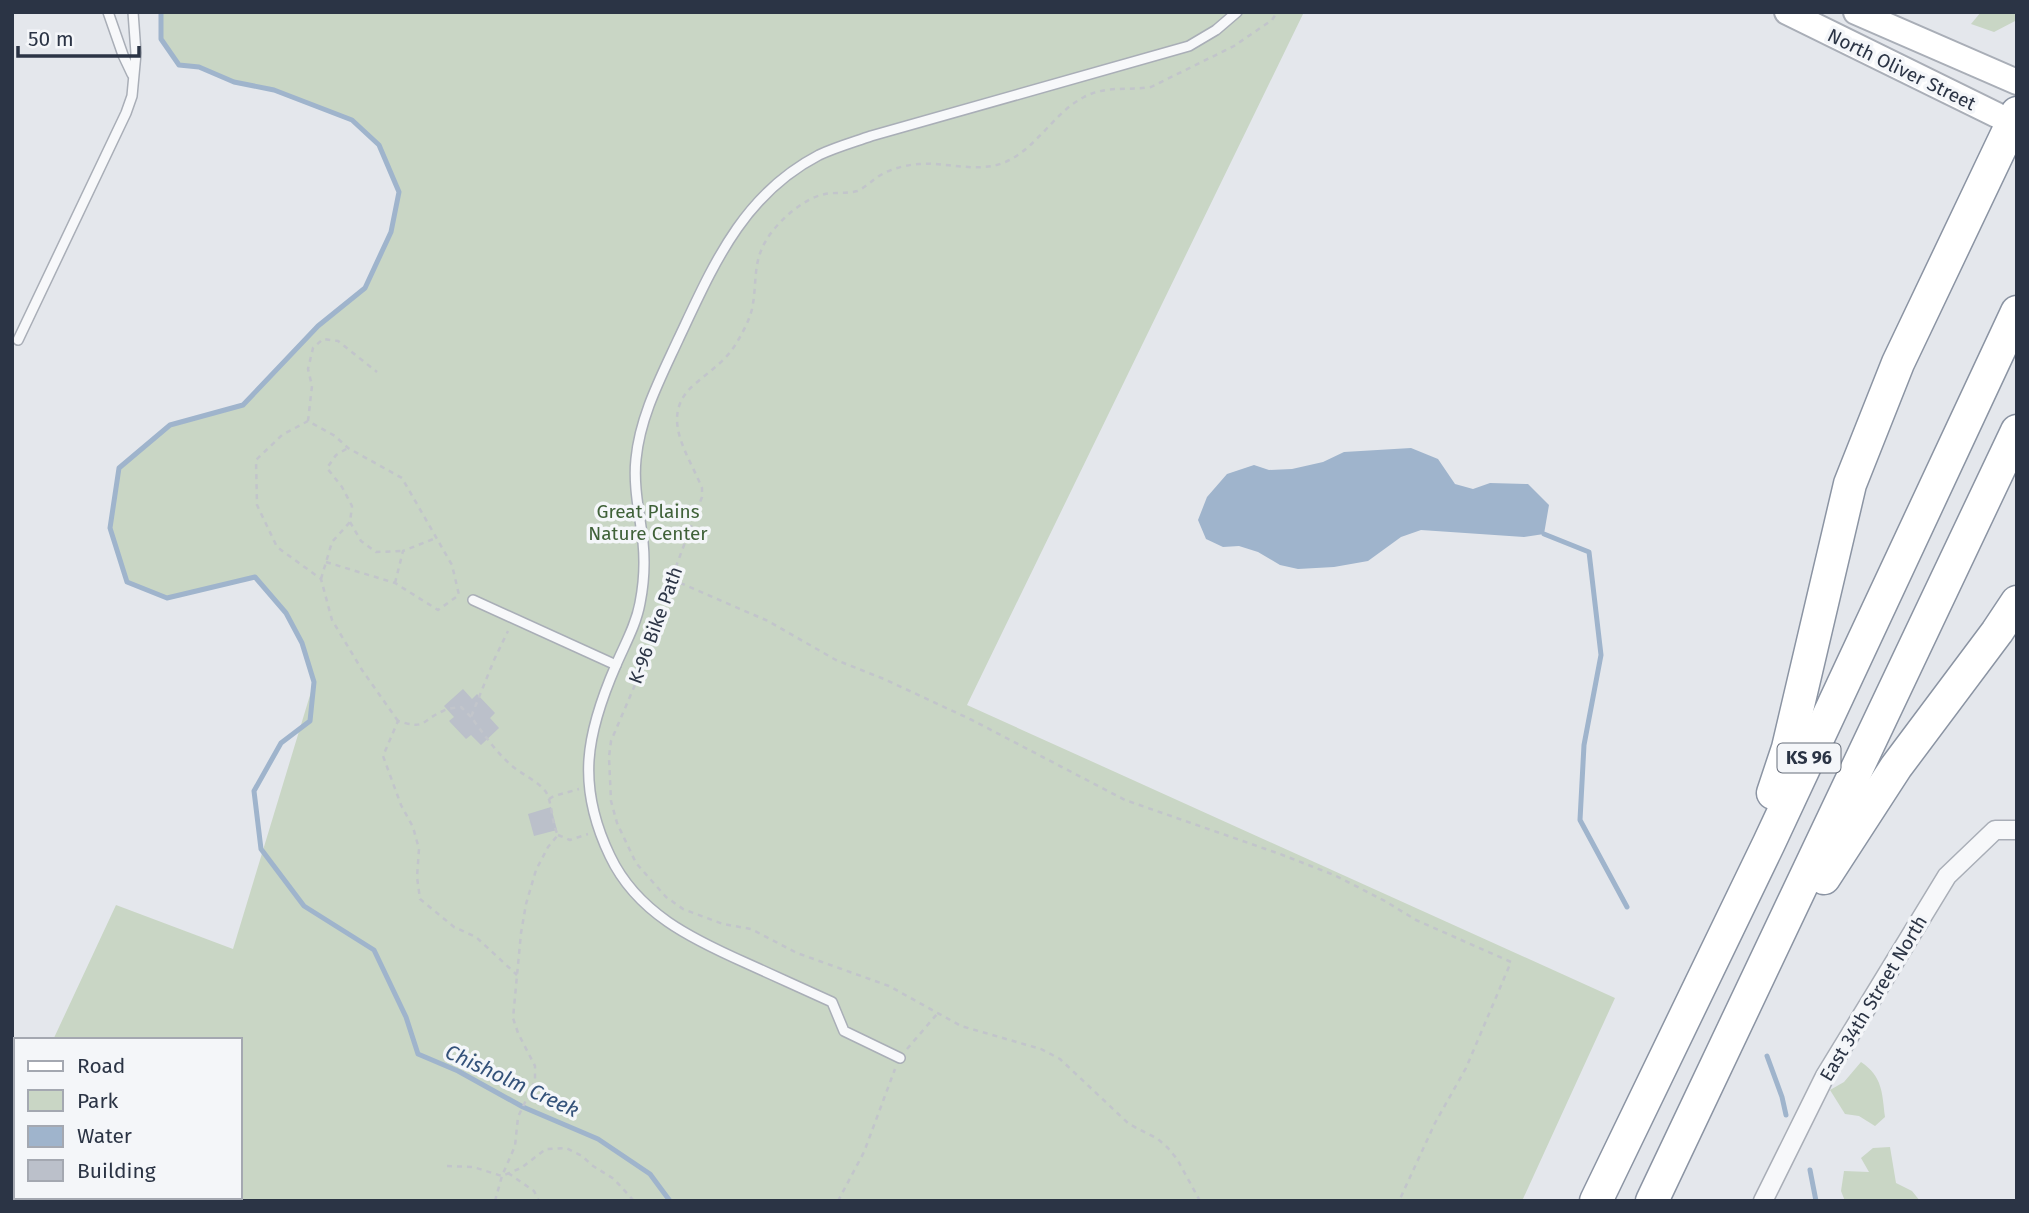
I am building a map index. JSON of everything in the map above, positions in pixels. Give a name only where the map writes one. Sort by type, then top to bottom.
[{"type":"highway","points":[[1731,920],[1788,748],[1850,484],[1898,363],[2015,120]]},
{"type":"highway","name":"KS 96","points":[[1595,1201],[1769,843],[2017,312]]},
{"type":"highway","name":"KS 96","points":[[1652,1201],[2017,431]]},
{"type":"highway","points":[[1757,982],[1896,767],[2017,602]]},
{"type":"main road","name":"North Oliver Street","points":[[1787,12],[2015,120]]},
{"type":"main road","points":[[1856,12],[2017,82]]},
{"type":"street","name":"East 34th Street North","points":[[1763,1201],[1825,1076],[1947,876],[1995,830],[2017,830]]},
{"type":"lane","points":[[108,12],[133,75]]},
{"type":"lane","points":[[18,340],[132,96],[136,53],[133,12]]},
{"type":"lane","points":[[900,1058],[844,1031],[832,1002],[695,940],[658,915],[626,882],[611,858],[600,830],[589,786],[591,738],[597,712],[632,629],[639,605],[643,577],[643,545],[636,461],[641,429],[651,397],[719,256],[741,221],[762,197],[797,168],[841,146],[1189,46],[1216,30],[1237,12]]},
{"type":"lane","points":[[473,600],[616,665]]},
{"type":"path","name":"K-96 Bike Path","points":[[1200,1201],[1167,1147],[1158,1139],[1129,1124],[1060,1059],[1041,1049],[961,1026],[889,986],[797,953],[751,929],[723,924],[683,909],[666,897],[636,863],[617,823],[611,801],[609,757],[617,724],[652,643],[660,610],[702,497],[702,488],[678,434],[680,405],[692,386],[732,350],[743,332],[752,305],[755,266],[771,233],[804,203],[818,195],[854,192],[892,169],[922,164],[982,168],[1007,161],[1031,145],[1069,105],[1085,96],[1102,89],[1151,86],[1234,46],[1272,20],[1277,12]]},
{"type":"path","points":[[308,421],[312,386],[308,369],[313,348],[323,339],[338,341],[376,372]]},
{"type":"path","points":[[308,421],[335,436],[348,448],[402,478],[452,565],[459,595]]},
{"type":"path","points":[[308,421],[282,435],[256,460],[257,505],[277,547],[321,579]]},
{"type":"path","points":[[348,448],[336,455],[327,468],[352,506],[350,522],[332,542],[321,579],[332,620],[362,670],[398,721],[414,726],[426,723],[444,710],[461,707],[495,750],[544,790],[558,835],[536,870],[524,914],[513,1018],[526,1052],[535,1066],[535,1081],[518,1118],[515,1146],[495,1201]]},
{"type":"path","points":[[350,522],[361,541],[376,552],[403,551],[436,538]]},
{"type":"path","points":[[395,583],[403,551]]},
{"type":"path","points":[[326,562],[395,583],[438,610],[459,595]]},
{"type":"path","points":[[671,579],[768,621],[836,660],[972,720],[1125,800],[1334,875],[1416,920],[1511,962],[1466,1068],[1435,1123],[1399,1201]]},
{"type":"path","points":[[459,595],[473,600]]},
{"type":"path","points":[[471,717],[514,619]]},
{"type":"path","points":[[398,721],[383,757],[401,805],[413,827],[419,849],[417,877],[420,899],[454,927],[476,937],[517,975]]},
{"type":"path","points":[[549,800],[565,792],[589,786]]},
{"type":"path","points":[[838,1201],[864,1152],[900,1058],[937,1014]]},
{"type":"path","points":[[447,1166],[473,1167],[502,1176],[521,1168],[546,1149],[565,1148],[582,1156],[614,1179],[634,1201]]},
{"type":"path","points":[[508,1173],[534,1191],[539,1201]]},
{"type":"green space","name":"Great Plains Nature Center","points":[[161,12],[1304,12],[967,705],[1615,998],[1522,1201],[12,1201],[14,1124],[14,1199],[242,1199],[242,1038],[54,1038],[116,905],[233,949],[314,682],[302,643],[286,614],[255,577],[167,598],[127,582],[110,528],[119,468],[170,425],[243,405],[318,326],[365,288],[391,232],[399,192],[379,145],[352,120],[274,90],[234,82],[199,67],[179,65],[161,39]]},
{"type":"green space","points":[[1981,12],[2017,12],[2017,20],[1994,32],[1971,24]]},
{"type":"green space","points":[[1861,1062],[1874,1074],[1882,1093],[1885,1117],[1875,1126],[1859,1116],[1845,1114],[1830,1090],[1844,1082]]},
{"type":"green space","points":[[1890,1147],[1896,1183],[1912,1191],[1920,1201],[1845,1201],[1841,1191],[1844,1171],[1869,1172],[1861,1158],[1873,1148]]},
{"type":"water","points":[[1411,448],[1438,459],[1455,484],[1473,489],[1490,483],[1528,484],[1549,505],[1544,534],[1524,537],[1421,530],[1401,537],[1368,561],[1334,567],[1298,569],[1280,565],[1258,552],[1239,546],[1223,547],[1206,539],[1198,520],[1207,497],[1227,474],[1254,465],[1269,470],[1292,469],[1323,462],[1344,452]]},
{"type":"building","points":[[463,689],[472,699],[477,694],[495,713],[490,718],[499,728],[481,745],[471,735],[466,739],[449,721],[454,717],[444,706]]},
{"type":"building","points":[[551,807],[557,830],[534,836],[528,814]]},
{"type":"waterway","name":"Chisholm Creek","points":[[161,12],[161,39],[179,65],[199,67],[234,82],[274,90],[352,120],[379,145],[399,192],[391,232],[365,288],[318,326],[243,405],[170,425],[119,468],[110,528],[127,582],[167,598],[255,577],[286,613],[302,643],[314,682],[310,721],[281,743],[254,791],[261,849],[304,906],[374,950],[406,1017],[418,1054],[458,1071],[523,1107],[598,1139],[650,1174],[670,1201]]},
{"type":"waterway","points":[[1544,534],[1589,552],[1601,655],[1584,745],[1580,820],[1627,907]]},
{"type":"waterway","points":[[1767,1056],[1786,1115]]},
{"type":"waterway","points":[[1810,1170],[1816,1201]]}]
